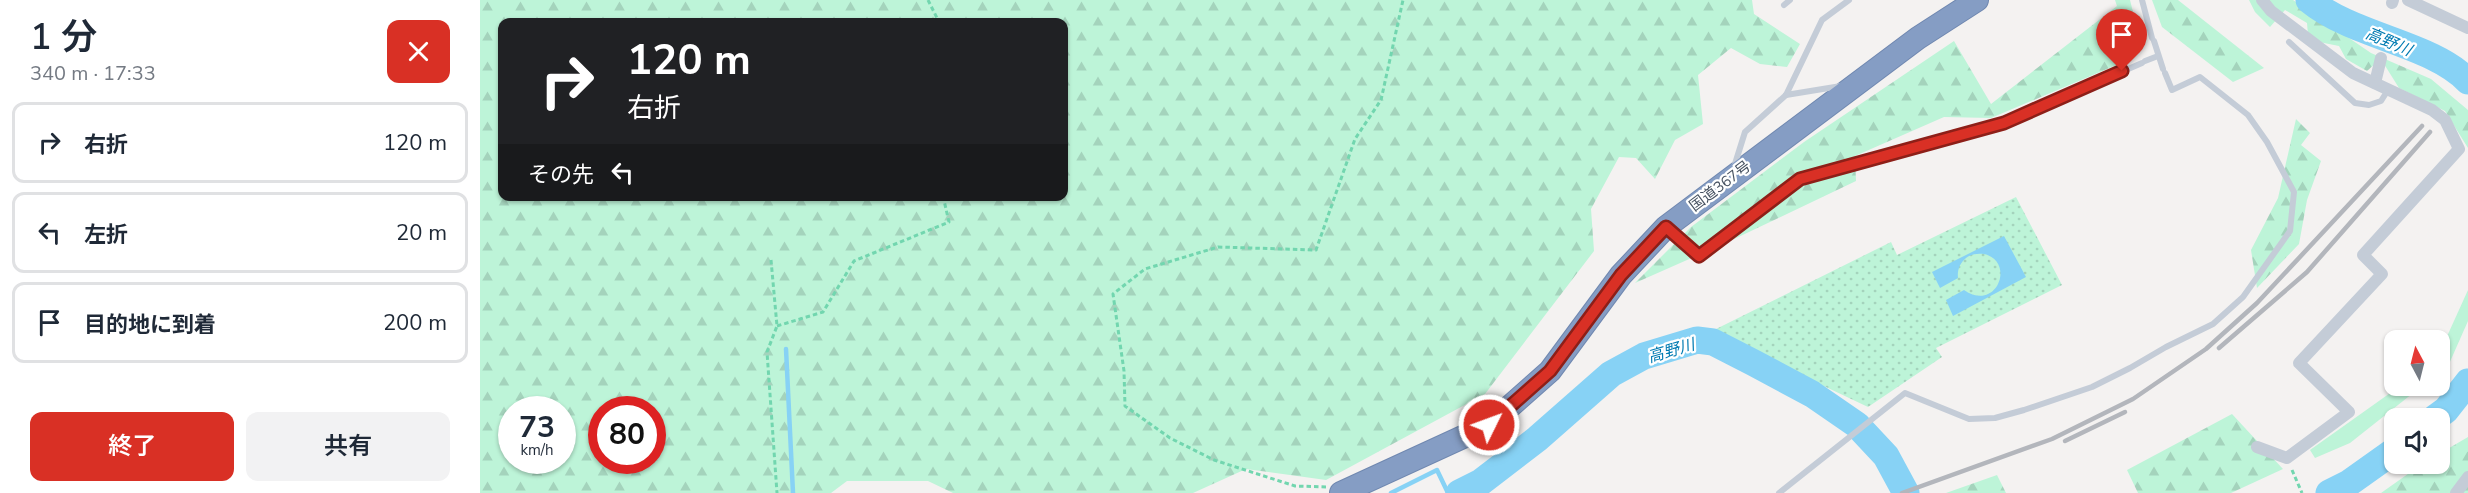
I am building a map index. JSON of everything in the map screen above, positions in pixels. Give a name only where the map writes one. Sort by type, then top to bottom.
[{"type":"highway","name":"国道367号","points":[[1334,490],[1489,425],[1550,371],[1621,275],[1666,227],[1918,38],[1977,0]]},
{"type":"street","points":[[2257,447],[2287,458],[2349,412],[2299,363],[2382,274],[2363,255],[2459,149],[2445,120],[2432,110],[2347,69],[2271,11],[2262,0]]},
{"type":"street","points":[[2408,0],[2468,28]]},
{"type":"street","points":[[2375,83],[2381,58]]},
{"type":"street","points":[[2456,493],[2468,477]]},
{"type":"lane","points":[[1784,5],[1790,0]]},
{"type":"lane","points":[[1730,179],[1746,132],[1786,95],[1822,20],[1849,0]]},
{"type":"lane","points":[[1779,493],[1905,393],[1969,419],[1995,418],[2024,410],[2092,387],[2130,368],[2166,346],[2213,324],[2243,297],[2290,231],[2294,192],[2267,142],[2248,115],[2200,77],[2172,90],[2144,14],[2142,0]]},
{"type":"lane","points":[[2289,42],[2355,103],[2369,105],[2381,101],[2388,89]]},
{"type":"lane","points":[[1666,227],[1699,256],[1800,179],[2004,123],[2158,56]]},
{"type":"lane","points":[[1786,95],[1858,83]]},
{"type":"path","points":[[928,0],[937,18]]},
{"type":"path","points":[[1334,490],[1295,486],[1214,460],[1170,438],[1125,406],[1124,371],[1113,294],[1144,269],[1218,247],[1316,250],[1355,139],[1381,100],[1403,0]]},
{"type":"path","points":[[777,326],[823,312],[854,261],[949,222],[944,201]]},
{"type":"path","points":[[771,260],[777,326],[767,351],[777,493]]},
{"type":"path","points":[[2291,468],[2302,493]]},
{"type":"green space","points":[[480,0],[1752,0],[1754,14],[1800,44],[1787,67],[1760,64],[1731,48],[1698,75],[1703,124],[1675,140],[1655,179],[1636,158],[1619,157],[1591,209],[1594,251],[1485,394],[1326,480],[1246,469],[1193,493],[953,493],[928,481],[847,481],[831,493],[480,493]]},
{"type":"green space","points":[[2115,0],[2130,0],[2138,32],[2126,61],[1991,118],[1944,117],[1855,156],[1856,181],[1635,283],[1691,227],[1804,142],[1954,41],[1991,104],[2117,6]]},
{"type":"green space","points":[[2152,0],[2178,0],[2264,68],[2233,82],[2162,27]]},
{"type":"green space","points":[[2249,0],[2293,0],[2371,53],[2431,79],[2468,110],[2468,148],[2445,111],[2399,88],[2384,64],[2377,62],[2367,71],[2346,59],[2339,46],[2319,42],[2308,35],[2307,23],[2285,10],[2270,27],[2255,12]]},
{"type":"green space","points":[[2296,119],[2310,133],[2301,145],[2321,161],[2307,200],[2299,244],[2257,288],[2251,250],[2278,198]]},
{"type":"green space","points":[[2016,197],[2062,285],[1936,348],[1942,357],[1868,407],[1710,332],[1891,242],[1897,255]]},
{"type":"green space","points":[[2468,290],[2468,321],[2450,362],[2450,330]]},
{"type":"green space","points":[[2386,396],[2409,396],[2394,408],[2384,408],[2384,416],[2350,443],[2315,458],[2310,450]]},
{"type":"green space","points":[[2232,414],[2283,469],[2231,493],[2138,493],[2127,470]]},
{"type":"green space","points":[[2468,437],[2468,493],[2381,493],[2408,474],[2450,474],[2450,448]]},
{"type":"green space","points":[[1997,475],[2006,493],[1946,493]]},
{"type":"water","points":[[2004,236],[2026,277],[1953,316],[1946,300],[1964,290],[1976,295],[1986,295],[1993,291],[2000,275],[1999,266],[1994,258],[1984,254],[1970,256],[1961,264],[1958,278],[1940,288],[1932,272]]},
{"type":"waterway","name":"高野川","points":[[2309,0],[2327,13],[2348,23],[2434,58],[2452,68],[2468,81]]},
{"type":"waterway","name":"高野川","points":[[1459,493],[1481,482],[1537,439],[1611,374],[1644,356],[1697,340],[1713,342],[1754,363],[1812,394],[1857,425],[1886,456],[1906,493]]},
{"type":"waterway","points":[[786,349],[793,493]]},
{"type":"waterway","name":"高野川","points":[[2448,408],[2468,382]]},
{"type":"waterway","name":"高野川","points":[[2329,493],[2349,483],[2384,458]]},
{"type":"waterway","points":[[1391,493],[1437,470],[1448,493]]},
{"type":"railway","points":[[1902,493],[2052,439],[2133,399],[2206,349],[2257,303],[2422,126]]},
{"type":"railway","points":[[2219,348],[2307,272],[2430,132]]},
{"type":"railway","points":[[2065,441],[2125,412]]},
{"type":"route","points":[[1489,425],[1550,371],[1621,275],[1666,227],[1699,256],[1800,179],[2004,123],[2122,71]]}]
